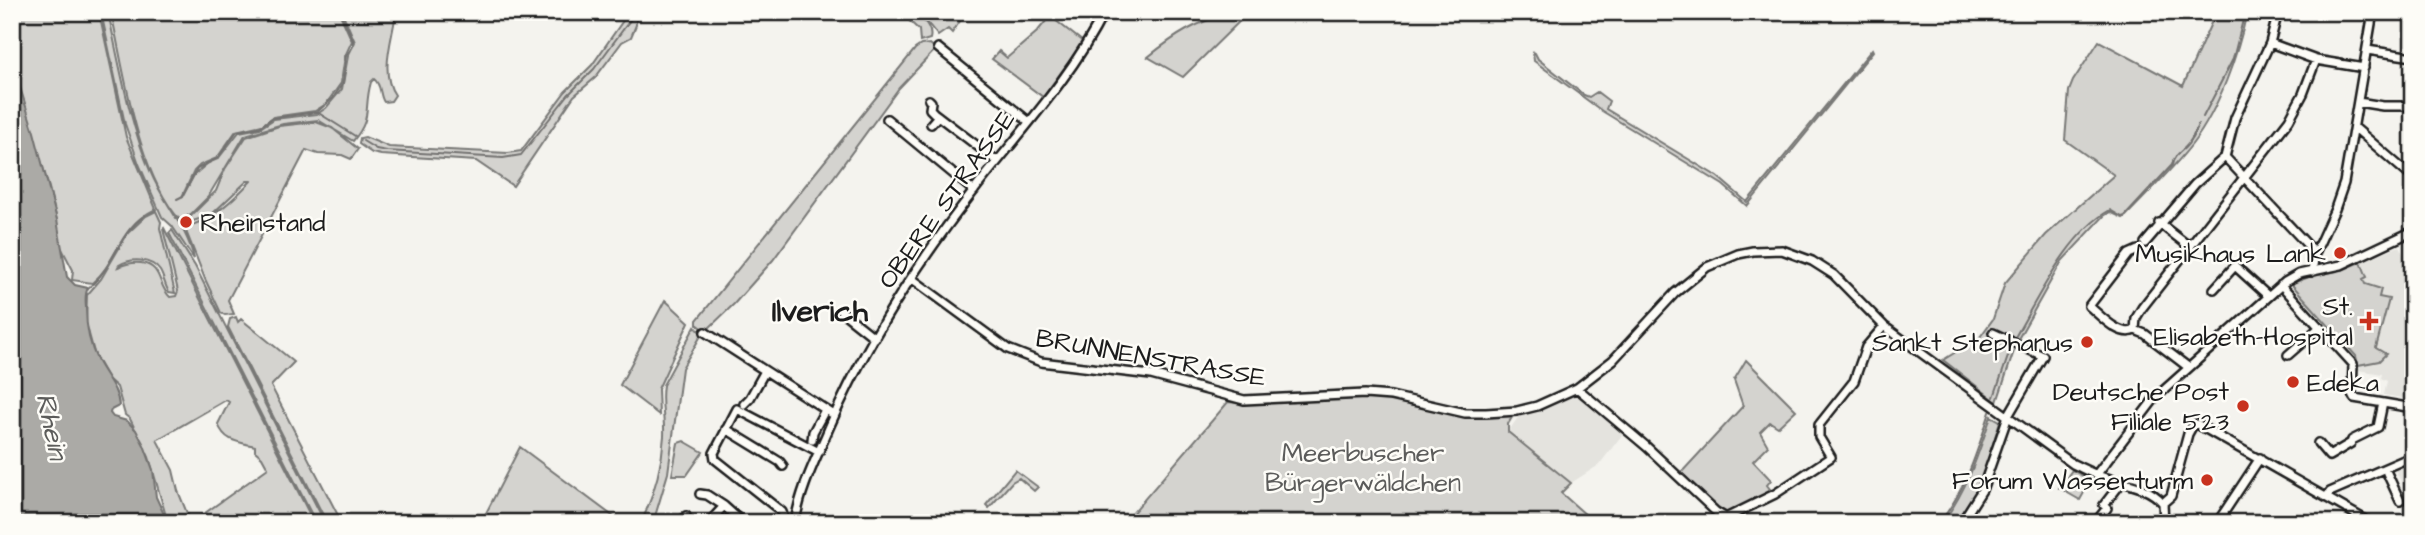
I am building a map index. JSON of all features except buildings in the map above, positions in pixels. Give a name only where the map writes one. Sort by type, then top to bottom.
[{"type":"street","points":[[2145,243],[2194,184],[2225,157],[2243,99],[2270,43],[2278,12]]},
{"type":"street","points":[[2312,272],[2315,253],[2340,196],[2373,12]]},
{"type":"street","name":"OBERE STRASSE","points":[[795,523],[801,495],[834,415],[911,278],[1076,59],[1101,13]]},
{"type":"street","points":[[2270,43],[2316,60],[2364,68]]},
{"type":"street","points":[[938,48],[1028,121]]},
{"type":"street","points":[[2367,50],[2413,57]]},
{"type":"street","points":[[2137,331],[2136,318],[2142,308],[2277,139],[2293,114],[2316,60]]},
{"type":"street","points":[[929,100],[930,109],[997,161]]},
{"type":"street","points":[[2358,102],[2383,106],[2413,106]]},
{"type":"street","points":[[932,124],[938,116]]},
{"type":"street","points":[[887,119],[974,191]]},
{"type":"street","points":[[2354,127],[2412,176]]},
{"type":"street","points":[[2225,157],[2315,253]]},
{"type":"street","points":[[2160,223],[2190,247]]},
{"type":"street","points":[[2096,475],[2147,407],[2281,285],[2299,274],[2340,266],[2413,231]]},
{"type":"street","name":"BRUNNENSTRASSE","points":[[911,278],[1016,354],[1050,364],[1152,375],[1244,400],[1365,394],[1391,396],[1465,413],[1486,414],[1536,406],[1577,388],[1614,360],[1656,312],[1695,276],[1722,260],[1753,251],[1782,250],[1812,261],[1834,275],[1884,326],[2073,464],[2096,475],[2147,491],[2163,503]]},
{"type":"street","points":[[2138,250],[2129,254],[2089,306],[2122,332],[2137,331],[2154,340],[2188,367]]},
{"type":"street","points":[[2214,289],[2235,266],[2268,296]]},
{"type":"street","points":[[2281,285],[2353,364],[2352,397],[2413,408]]},
{"type":"street","points":[[841,311],[876,338]]},
{"type":"street","points":[[1577,388],[1726,518],[1774,494],[1831,457],[1819,437],[1819,425],[1854,381],[1866,347],[1884,326]]},
{"type":"street","points":[[2288,355],[2320,327]]},
{"type":"street","points":[[705,332],[834,415]]},
{"type":"street","points":[[1961,523],[1982,490],[2007,416],[2043,356],[1993,333]]},
{"type":"street","points":[[744,404],[765,371]]},
{"type":"street","points":[[2318,443],[2329,456],[2378,427],[2383,402]]},
{"type":"street","points":[[786,523],[782,512],[715,459],[714,453],[737,409],[819,452]]},
{"type":"street","points":[[812,440],[813,432],[825,410]]},
{"type":"street","points":[[2164,523],[2163,503],[2171,496],[2188,434],[2193,425],[2200,424],[2371,523]]},
{"type":"street","points":[[726,429],[783,466]]},
{"type":"street","points":[[2327,496],[2330,492],[2413,456]]},
{"type":"street","points":[[2219,523],[2260,458]]},
{"type":"street","points":[[2387,473],[2400,501]]},
{"type":"street","points":[[2095,523],[2107,508],[2104,505],[2121,483]]},
{"type":"street","points":[[700,494],[707,495],[724,506],[743,523]]},
{"type":"street","points":[[712,519],[724,506]]},
{"type":"shaded area","name":"St. Elisabeth-Hospital","points":[[2399,246],[2413,272],[2413,400],[2384,395],[2387,381],[2381,378],[2382,374],[2358,370],[2356,356],[2293,286],[2293,283],[2342,270]]},
{"type":"shaded area","points":[[1576,392],[1625,431],[1599,465],[1571,483],[1508,432],[1521,413],[1557,402]]},
{"type":"shaded area","points":[[2413,462],[2413,502],[2411,503],[2395,469]]},
{"type":"green space","points":[[12,12],[99,12],[126,137],[156,209],[133,225],[101,274],[92,283],[72,280],[73,270],[60,245],[49,188],[12,62]]},
{"type":"green space","points":[[101,12],[108,12],[126,94],[143,154],[156,184],[181,226],[194,259],[172,226],[162,217],[139,164],[125,124]]},
{"type":"green space","points":[[111,12],[339,12],[352,41],[345,56],[341,83],[326,104],[315,111],[273,117],[262,125],[236,131],[217,158],[200,165],[194,171],[182,197],[194,175],[208,163],[218,159],[239,132],[260,128],[274,119],[317,114],[326,108],[342,89],[348,56],[355,42],[342,12],[396,12],[387,65],[390,86],[395,95],[391,101],[384,102],[377,81],[374,79],[371,82],[363,126],[353,141],[318,120],[283,124],[245,135],[208,197],[191,214],[180,220],[165,200],[143,149]]},
{"type":"green space","points":[[629,12],[642,12],[636,19],[631,37],[622,42],[595,78],[574,96],[513,186],[476,161],[381,155],[372,153],[359,144],[360,138],[365,137],[389,147],[508,153],[521,151],[565,92],[592,65]]},
{"type":"green space","points":[[900,12],[916,12],[929,28],[930,39],[920,42],[919,30]]},
{"type":"green space","points":[[919,12],[966,12],[952,33],[948,29],[938,36]]},
{"type":"green space","points":[[1230,12],[1249,12],[1183,77],[1148,57],[1187,30]]},
{"type":"green space","points":[[2216,12],[2247,12],[2233,63],[2211,114],[2185,153],[2126,216],[2123,218],[2110,212],[2104,216],[2062,261],[2018,339],[1997,402],[1943,360],[1980,337],[1993,319],[2005,283],[2046,235],[2114,175],[2065,140],[2069,91],[2073,81],[2099,41],[2183,86]]},
{"type":"green space","points":[[1050,16],[1083,42],[1043,97],[992,59],[999,51],[1007,58],[1037,32]]},
{"type":"green space","points":[[930,44],[936,49],[899,88],[773,260],[706,331],[697,324],[697,320],[915,49]]},
{"type":"green space","points":[[1872,49],[1747,206],[1723,185],[1602,111],[1534,61],[1533,52],[1538,59],[1584,95],[1589,97],[1597,92],[1609,101],[1606,109],[1718,177],[1747,202]]},
{"type":"green space","points":[[316,122],[332,128],[358,149],[351,159],[342,155],[318,154],[306,150],[228,300],[234,314],[225,315],[221,313],[205,279],[186,231],[189,226],[207,218],[223,208],[251,181],[247,181],[211,215],[190,222],[188,219],[216,191],[225,169],[246,137],[279,126]]},
{"type":"green space","points":[[156,211],[161,222],[160,228],[175,293],[169,292],[160,271],[151,264],[135,260],[118,267],[135,263],[148,265],[156,272],[170,297],[176,296],[178,291],[164,228],[314,523],[191,523],[168,523],[149,457],[130,419],[125,415],[117,387],[108,379],[95,356],[86,323],[87,295],[101,279],[128,233],[146,216]],"holes":[[[226,400],[229,402],[218,424],[221,430],[233,440],[255,446],[255,451],[268,468],[191,523],[173,470],[157,440]]]},
{"type":"green space","points":[[172,230],[195,266],[325,523],[316,523],[169,233]]},
{"type":"green space","points":[[2361,262],[2367,277],[2363,279],[2365,284],[2381,289],[2379,297],[2389,299],[2376,348],[2386,354],[2379,361],[2358,365],[2356,356],[2293,283]]},
{"type":"green space","points":[[665,300],[689,322],[658,389],[659,415],[620,385]]},
{"type":"green space","points":[[236,317],[238,322],[241,319],[294,362],[271,386],[342,523],[327,523],[228,327],[230,319]]},
{"type":"green space","points":[[695,326],[702,334],[682,368],[668,473],[653,523],[641,523],[661,458],[664,436],[663,385]]},
{"type":"green space","points":[[1746,360],[1796,410],[1778,427],[1770,422],[1760,432],[1768,446],[1753,461],[1771,480],[1767,485],[1773,493],[1727,514],[1718,511],[1680,474],[1743,406],[1734,380]]},
{"type":"green space","name":"Meerbuscher Bürgerwäldchen","points":[[1362,396],[1395,400],[1465,416],[1514,414],[1508,424],[1508,432],[1571,483],[1561,493],[1595,523],[1124,523],[1228,402],[1250,404]]},
{"type":"green space","points":[[1991,416],[2000,421],[1979,489],[1958,523],[1942,523],[1965,485]]},
{"type":"green space","points":[[684,441],[703,452],[687,475],[672,475],[678,443]]},
{"type":"green space","points":[[520,447],[622,523],[486,523],[483,519]]},
{"type":"green space","points":[[1015,470],[1038,487],[1034,491],[1019,478],[1012,482],[989,508],[986,505]]},
{"type":"green space","points":[[2072,470],[2091,480],[2080,500],[2059,488]]},
{"type":"water","name":"Rhein","points":[[12,62],[57,220],[67,277],[75,285],[88,288],[86,316],[91,343],[118,400],[119,406],[110,413],[113,417],[127,421],[136,430],[144,445],[153,470],[156,497],[168,523],[12,523]]},
{"type":"waterway","points":[[177,199],[183,196],[197,169],[218,158],[237,131],[259,127],[272,118],[317,112],[333,98],[343,83],[346,56],[353,46],[353,40],[340,12]]},
{"type":"waterway","points":[[363,141],[376,149],[387,151],[503,158],[521,155],[568,95],[594,69],[636,12]]},
{"type":"waterway","points":[[2203,117],[2233,59],[2245,12]]},
{"type":"waterway","points":[[317,112],[355,136]]},
{"type":"waterway","points":[[2014,339],[2055,268],[2080,235],[2110,210],[2125,216],[2172,165],[2191,139],[2198,124]]},
{"type":"waterway","points":[[88,288],[104,271],[136,222],[145,215]]},
{"type":"waterway","points":[[1994,397],[2012,345]]},
{"type":"waterway","points":[[1939,523],[1964,484],[1990,412]]},
{"type":"place","name":"Rheinstand","points":[[186,222]]},
{"type":"place","name":"Musikhaus Lank","points":[[2340,253]]},
{"type":"place","name":"St. Elisabeth-Hospital","points":[[2369,321]]},
{"type":"place","name":"Sankt Stephanus","points":[[2087,342]]},
{"type":"place","name":"Edeka","points":[[2293,382]]},
{"type":"place","name":"Deutsche Post Filiale 523","points":[[2243,406]]},
{"type":"place","name":"Forum Wasserturm","points":[[2207,480]]},
{"type":"district","name":"Ilverich","points":[[820,311]]}]
